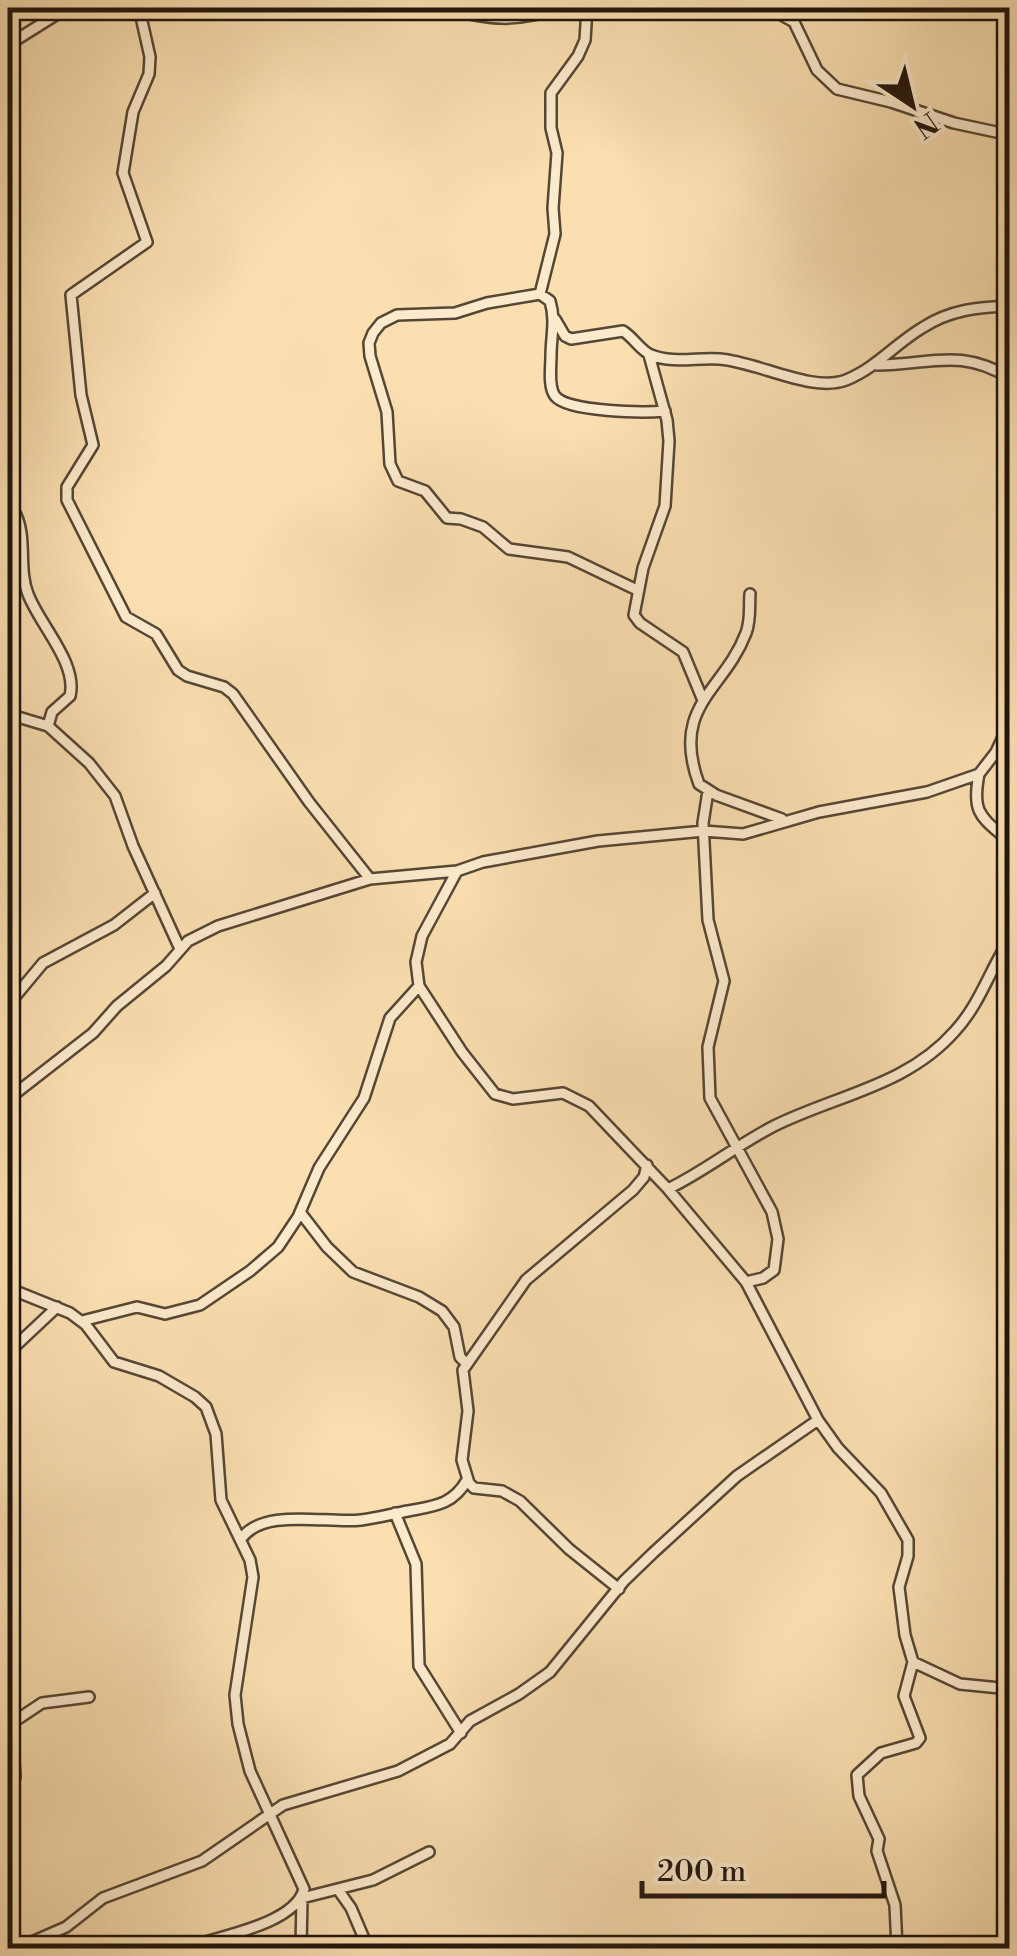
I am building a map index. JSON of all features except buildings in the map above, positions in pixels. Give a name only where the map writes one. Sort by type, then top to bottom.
[{"type":"street","points":[[8,45],[67,8]]},
{"type":"street","points":[[140,8],[150,70],[133,112],[123,173],[148,242],[70,295],[81,395],[93,446],[66,487],[68,500],[126,617],[156,634],[178,670],[234,694],[309,802],[370,879]]},
{"type":"street","points":[[278,8],[308,14],[358,8]]},
{"type":"street","points":[[445,8],[514,20],[561,8]]},
{"type":"street","points":[[540,294],[556,234],[553,208],[557,153],[551,128],[551,93],[585,40],[588,8]]},
{"type":"street","points":[[769,8],[794,22],[816,70],[837,89],[1010,135]]},
{"type":"street","points":[[637,590],[568,557],[509,549],[483,527],[462,518],[447,518],[425,491],[403,484],[391,470],[387,412],[369,343],[381,323],[397,315],[455,313],[540,294],[550,301],[565,336],[571,339],[618,330],[628,332],[649,355],[669,441],[665,506],[637,590],[635,618],[683,652],[702,698]]},
{"type":"street","points":[[649,355],[758,364],[791,378],[835,383],[875,365],[922,328],[954,312],[1010,306]]},
{"type":"street","points":[[556,320],[551,372],[557,398],[617,411],[664,411]]},
{"type":"street","points":[[875,365],[964,359],[1010,378]]},
{"type":"street","points":[[8,516],[16,516],[20,524],[27,592],[72,681],[70,696],[52,712],[48,726]]},
{"type":"street","points":[[750,594],[750,621],[745,635],[702,698],[690,740],[697,778],[708,790],[783,820]]},
{"type":"street","points":[[8,714],[48,726],[89,763],[115,796],[180,949]]},
{"type":"street","points":[[1010,722],[996,752],[979,774],[975,794],[976,810],[987,825],[1010,842]]},
{"type":"street","points":[[8,1106],[16,1093],[93,1033],[180,949],[218,926],[370,879],[457,871],[483,862],[598,841],[704,831],[739,834],[783,820],[927,792],[979,774]]},
{"type":"street","points":[[708,790],[704,831],[708,920],[724,980],[708,1047],[710,1098],[772,1212],[778,1239],[774,1270],[763,1278],[746,1282]]},
{"type":"street","points":[[457,871],[422,936],[416,962],[419,986],[462,1052],[495,1094],[508,1099],[556,1092],[576,1097],[668,1189],[746,1282],[818,1420],[838,1448],[881,1493],[908,1540],[908,1556],[899,1587],[912,1662],[904,1696],[920,1738],[916,1743],[881,1753],[857,1775],[859,1796],[879,1839],[878,1852],[895,1906],[897,1948]]},
{"type":"street","points":[[8,1005],[44,963],[114,926],[155,894]]},
{"type":"street","points":[[668,1189],[797,1116],[876,1087],[915,1065],[954,1034],[973,1009],[1010,939]]},
{"type":"street","points":[[82,1321],[137,1306],[171,1313],[204,1303],[270,1254],[286,1238],[319,1168],[364,1098],[390,1018],[419,986]]},
{"type":"street","points":[[619,1589],[569,1549],[520,1501],[502,1491],[474,1488],[467,1480],[462,1460],[468,1411],[463,1377],[466,1363],[517,1290],[632,1190],[644,1177],[646,1166]]},
{"type":"street","points":[[300,1212],[353,1272],[419,1296],[442,1311],[454,1327],[458,1350],[466,1363]]},
{"type":"street","points":[[10,1292],[58,1308],[82,1321],[114,1362],[159,1376],[195,1396],[206,1407],[216,1434],[221,1500],[250,1560],[252,1596],[236,1706],[245,1758],[302,1881],[301,1948]]},
{"type":"street","points":[[8,1353],[58,1308]]},
{"type":"street","points":[[18,1948],[66,1928],[103,1898],[202,1862],[282,1805],[398,1771],[450,1744],[470,1721],[520,1694],[550,1672],[619,1589],[737,1476],[818,1420]]},
{"type":"street","points":[[242,1539],[249,1529],[267,1523],[296,1519],[358,1520],[447,1502],[467,1480]]},
{"type":"street","points":[[395,1514],[416,1564],[418,1666],[462,1733]]},
{"type":"street","points":[[912,1662],[960,1684],[1010,1689]]},
{"type":"street","points":[[8,1790],[15,1778],[12,1729],[16,1721],[42,1703],[89,1697]]},
{"type":"street","points":[[185,1948],[249,1930],[302,1898],[373,1880],[428,1852]]},
{"type":"street","points":[[339,1891],[368,1948]]}]
